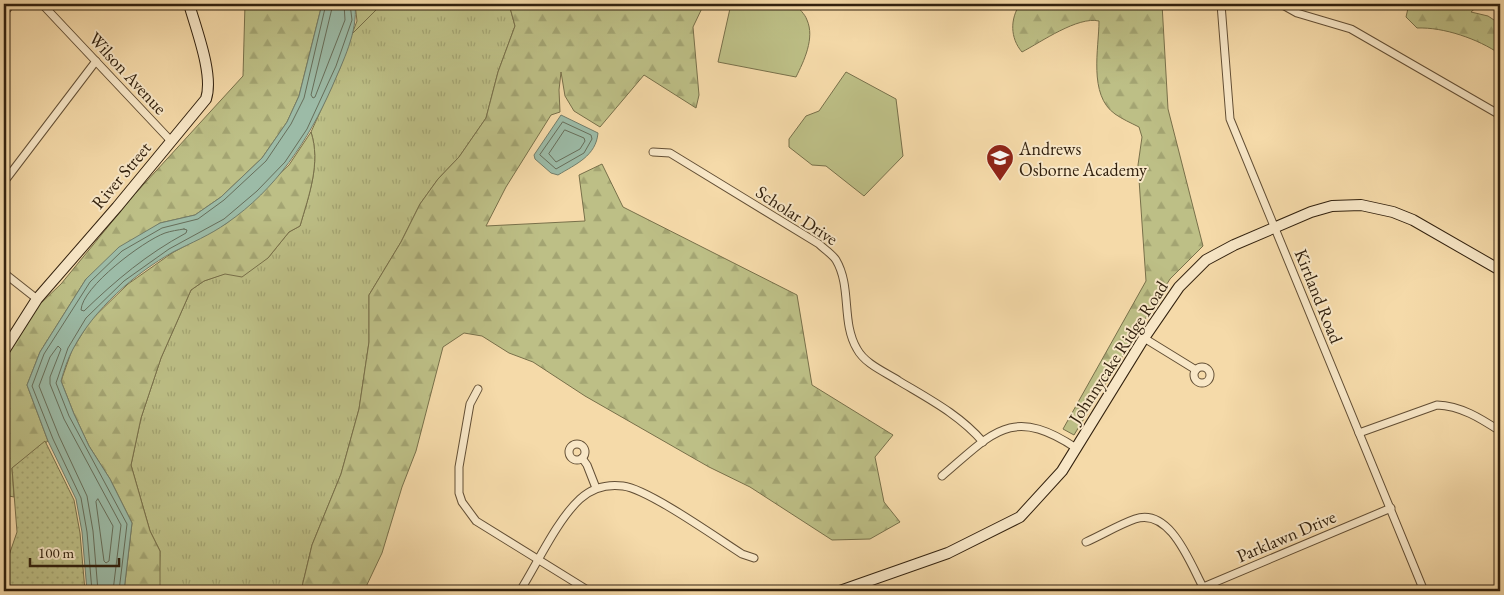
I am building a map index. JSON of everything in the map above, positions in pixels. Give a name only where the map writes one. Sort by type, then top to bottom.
[{"type":"main road","name":"River Street","points":[[4,351],[37,299],[206,99],[209,90],[208,77],[189,4]]},
{"type":"main road","name":"Johnnycake Ridge Road","points":[[840,591],[948,553],[1020,517],[1062,472],[1144,338],[1179,287],[1206,260],[1275,227],[1332,206],[1347,204],[1373,207],[1413,220],[1500,270]]},
{"type":"street","points":[[4,13],[12,4]]},
{"type":"street","name":"Wilson Avenue","points":[[42,4],[171,141]]},
{"type":"street","name":"Kirtland Road","points":[[1221,4],[1230,119],[1390,508],[1420,590]]},
{"type":"street","points":[[1281,4],[1297,13],[1351,29],[1500,115]]},
{"type":"street","points":[[4,182],[96,60]]},
{"type":"street","name":"Scholar Drive","points":[[653,152],[670,154],[819,244],[835,258],[842,273],[849,329],[857,350],[871,363],[953,414],[971,428],[983,442]]},
{"type":"street","points":[[4,273],[37,299]]},
{"type":"street","points":[[1144,338],[1196,370]]},
{"type":"street","points":[[478,389],[470,404],[459,467],[458,493],[462,502],[476,521],[589,591]]},
{"type":"street","points":[[1359,433],[1437,405],[1468,411],[1500,430]]},
{"type":"street","points":[[942,476],[983,442],[1014,426],[1032,425],[1048,431],[1076,448]]},
{"type":"street","points":[[582,458],[587,465],[596,488]]},
{"type":"street","points":[[520,591],[570,509],[582,497],[596,488],[622,486],[636,490],[742,554],[754,558]]},
{"type":"street","name":"Parklawn Drive","points":[[1194,591],[1390,508]]},
{"type":"street","points":[[1086,542],[1137,518],[1158,520],[1174,534],[1203,587]]},
{"type":"green space","points":[[245,4],[322,4],[299,96],[287,122],[262,158],[221,197],[195,215],[160,223],[86,279],[40,352],[27,385],[48,441],[12,468],[14,497],[4,495],[4,361],[39,305],[61,284],[134,195],[243,76]]},
{"type":"green space","points":[[355,4],[382,4],[352,34],[357,21]]},
{"type":"green space","points":[[382,4],[509,4],[515,26],[498,72],[486,118],[459,157],[438,179],[420,204],[401,242],[369,295],[369,342],[359,409],[341,474],[312,545],[301,591],[159,591],[160,551],[150,531],[131,465],[141,418],[161,358],[191,290],[204,281],[268,258],[289,232],[300,226],[313,179],[315,155],[311,132],[340,68],[352,34]]},
{"type":"green space","points":[[509,4],[704,4],[693,27],[699,95],[696,108],[644,75],[600,127],[574,111],[565,96],[561,72],[559,90],[560,112],[551,115],[506,187],[486,226],[585,221],[579,175],[602,164],[623,207],[797,295],[812,385],[893,435],[875,457],[884,502],[900,522],[870,539],[832,540],[750,487],[709,467],[585,396],[533,362],[509,353],[482,336],[464,333],[443,347],[416,451],[402,487],[382,553],[364,591],[301,591],[312,545],[341,474],[359,409],[369,342],[369,295],[401,242],[420,204],[438,179],[459,157],[486,118],[498,72],[515,26]]},
{"type":"green space","points":[[731,4],[795,4],[806,18],[810,34],[805,57],[796,77],[718,62]]},
{"type":"green space","points":[[1020,4],[1162,4],[1168,109],[1203,246],[1170,279],[1074,435],[1063,429],[1146,281],[1138,165],[1142,137],[1139,127],[1115,114],[1107,106],[1101,95],[1097,70],[1099,21],[1090,20],[1070,26],[1022,52],[1013,35],[1014,16]]},
{"type":"green space","points":[[1409,4],[1480,4],[1471,12],[1488,16],[1500,24],[1500,54],[1482,43],[1460,35],[1427,28],[1417,28],[1406,17]]},
{"type":"green space","points":[[846,72],[896,99],[903,156],[864,196],[826,166],[812,165],[789,147],[789,139],[806,116],[819,111]]},
{"type":"green space","points":[[311,132],[315,155],[313,179],[300,226],[289,232],[268,258],[242,277],[225,274],[204,281],[191,290],[161,358],[141,418],[131,465],[150,531],[160,551],[160,587],[159,591],[124,591],[132,523],[110,479],[89,446],[61,381],[72,350],[90,321],[128,284],[172,253],[227,223],[289,165]]},
{"type":"green space","points":[[45,441],[74,500],[80,533],[85,591],[4,591],[4,564],[6,564],[17,532],[12,468]]},
{"type":"water","points":[[322,4],[355,4],[352,36],[323,107],[289,162],[261,195],[245,210],[207,235],[158,261],[116,294],[92,320],[68,360],[61,381],[89,446],[110,479],[132,523],[124,591],[87,591],[82,532],[76,499],[48,441],[27,385],[40,352],[86,279],[119,247],[160,223],[195,215],[221,197],[262,158],[287,122],[299,96]]},
{"type":"water","points":[[561,115],[598,133],[593,148],[589,153],[578,163],[558,175],[551,173],[535,159],[534,155]]},
{"type":"place","name":"Andrews Osborne Academy","points":[[1000,182]]}]
